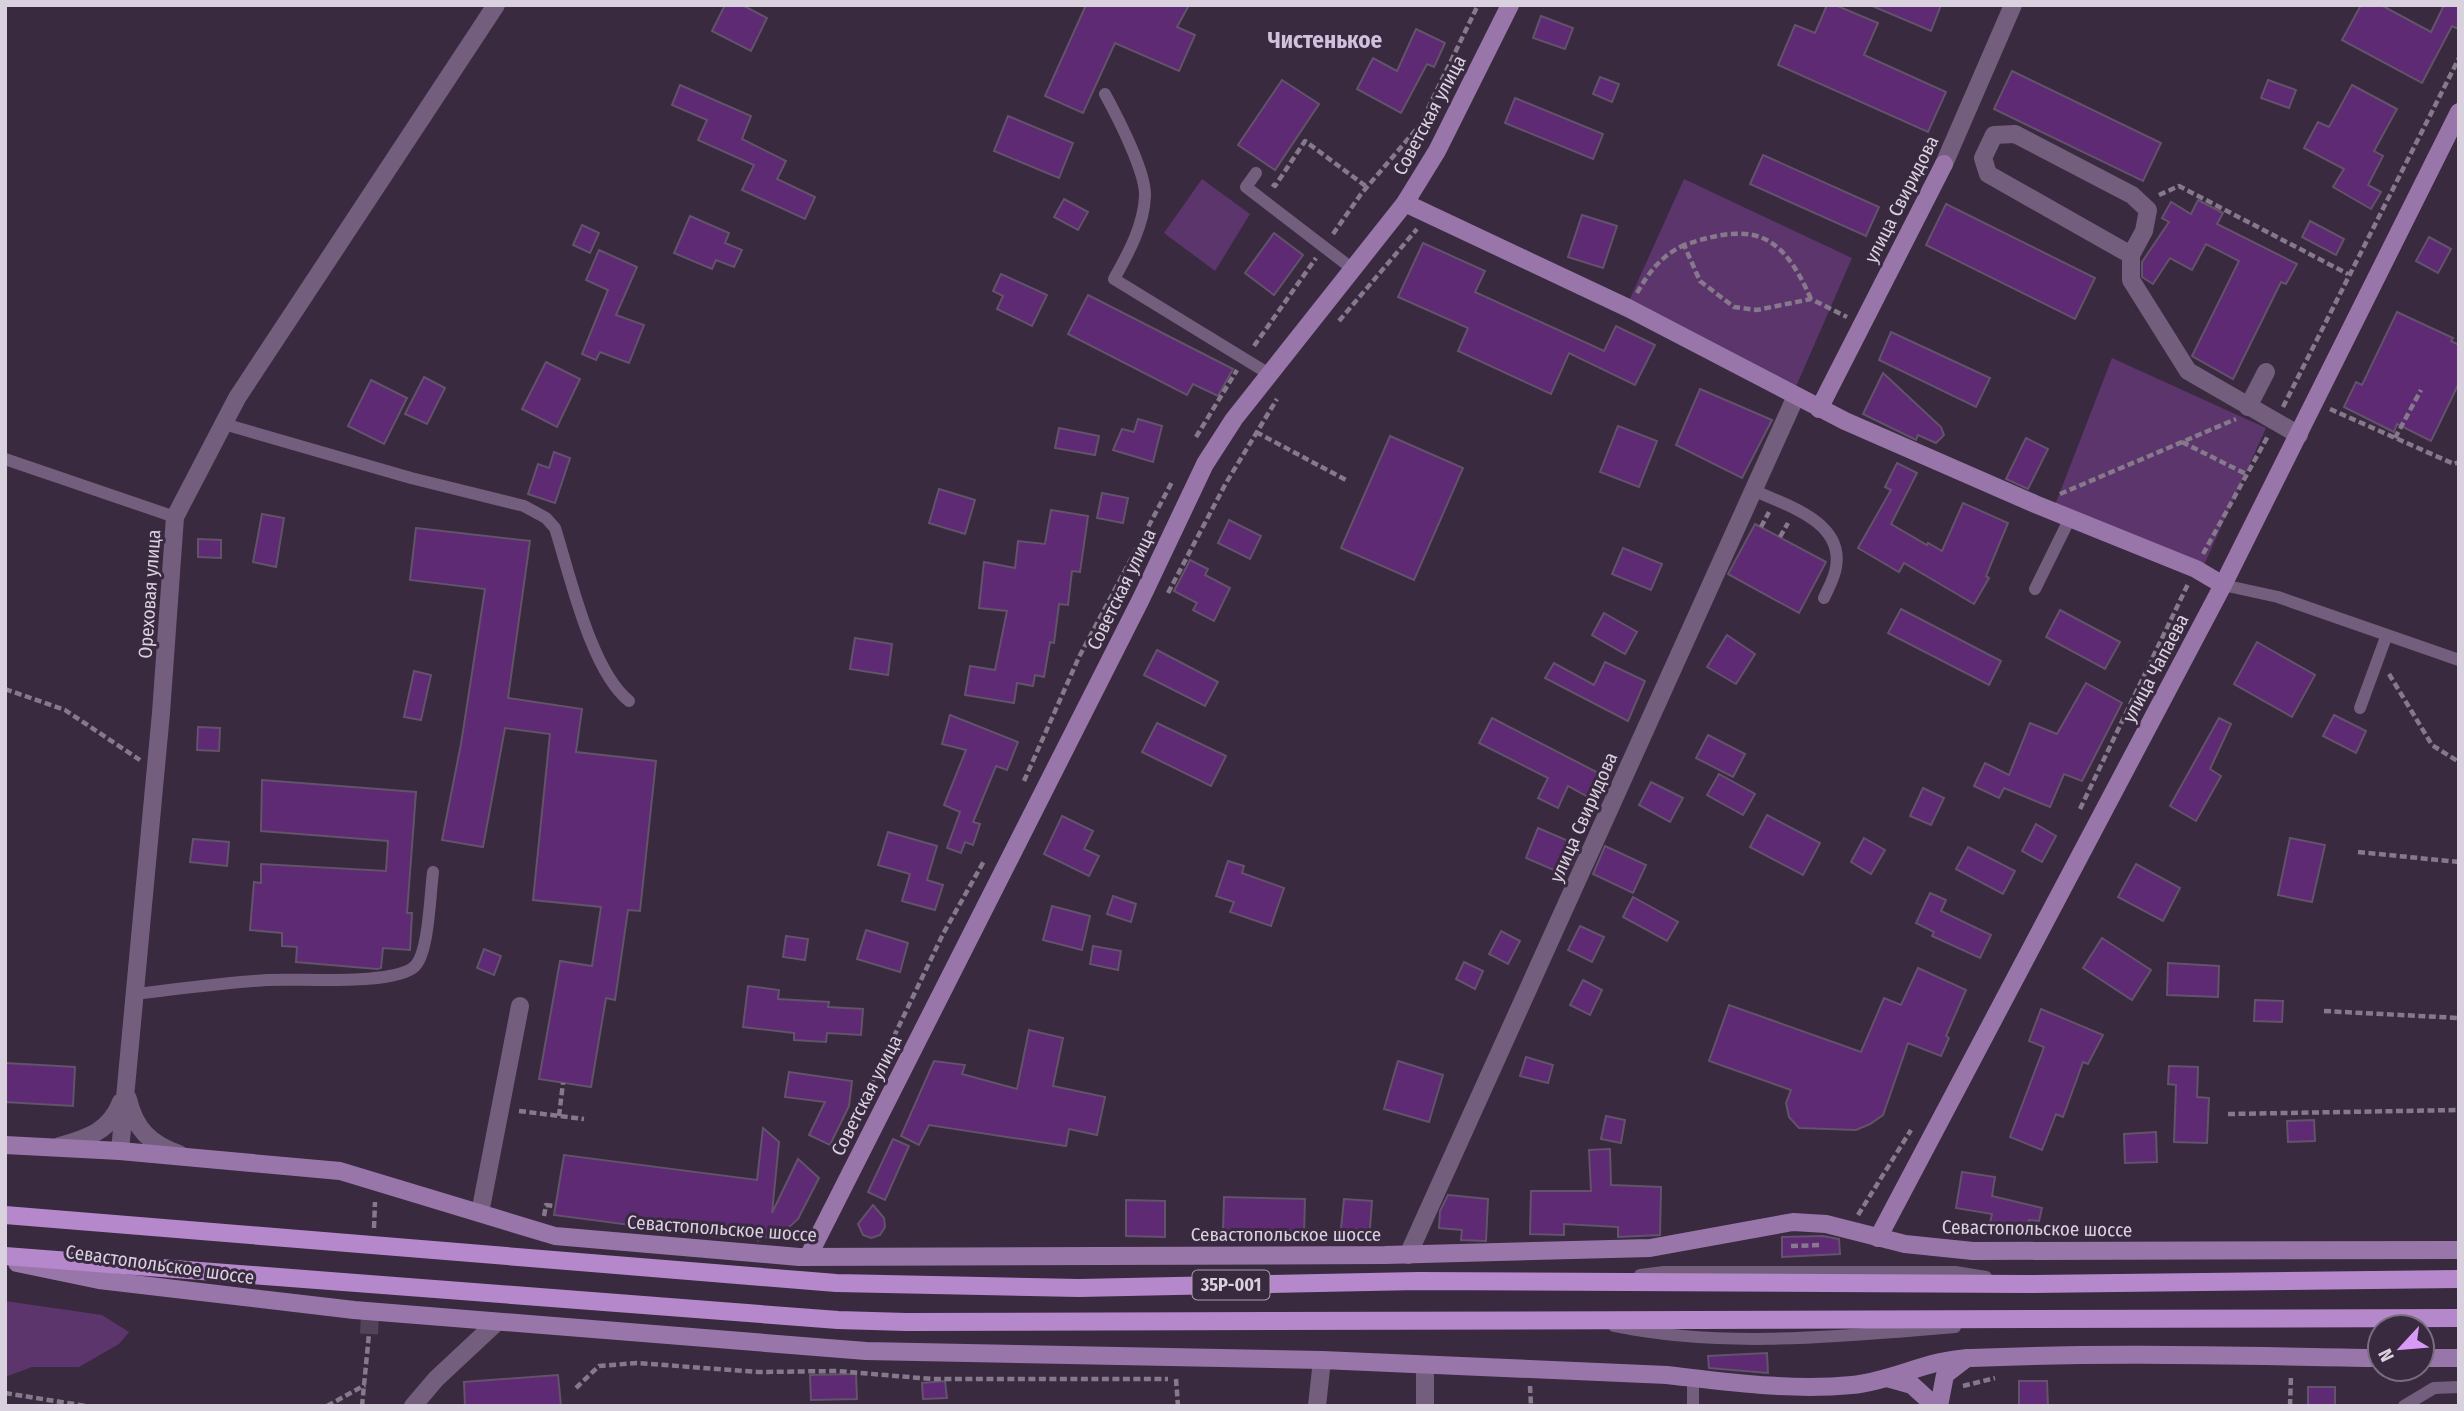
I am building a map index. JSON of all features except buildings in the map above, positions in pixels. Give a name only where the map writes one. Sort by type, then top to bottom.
[{"type":"main road","name":"Советская улица","points":[[808,1257],[1141,599],[1205,464],[1234,419],[1405,203],[1437,151],[1510,5]]},
{"type":"main road","name":"улица Чапаева","points":[[1873,1233],[2223,585],[2459,112]]},
{"type":"main road","name":"улица Свиридова","points":[[1819,409],[1944,164]]},
{"type":"main road","points":[[1417,183],[1418,200],[1429,215]]},
{"type":"main road","points":[[1405,203],[1628,308],[1819,409],[2035,504],[2196,569],[2223,585]]},
{"type":"main road","points":[[1387,226],[1401,216],[1417,212],[1429,215]]},
{"type":"main road","points":[[1796,396],[1815,396],[1830,388],[1837,413],[1845,421]]},
{"type":"main road","name":"Севастопольское шоссе","points":[[5,1145],[120,1151],[340,1171],[555,1236],[808,1257],[1408,1255],[1650,1248],[1793,1222],[1826,1224],[1973,1251],[2459,1250]]},
{"type":"main road","name":"35Р-001","points":[[5,1215],[836,1283],[1079,1288],[1418,1281],[2028,1284],[2459,1279]]},
{"type":"main road","points":[[777,1255],[806,1242],[825,1226]]},
{"type":"main road","points":[[825,1226],[826,1244],[835,1258]]},
{"type":"main road","name":"Севастопольское шоссе","points":[[5,1258],[99,1280],[354,1310],[866,1351],[1322,1360],[1693,1378],[1811,1387],[1887,1378],[1937,1361],[1967,1358],[2080,1355],[2366,1358]]},
{"type":"main road","name":"35Р-001","points":[[5,1258],[838,1321],[2459,1318]]},
{"type":"main road","points":[[1938,1406],[1945,1375],[1967,1358]]},
{"type":"main road","points":[[2436,1358],[2459,1358]]},
{"type":"main road","points":[[1937,1361],[1938,1406]]},
{"type":"main road","points":[[1887,1378],[1912,1385],[1938,1406]]},
{"type":"street","name":"Ореховая улица","points":[[120,1151],[156,771],[175,517],[245,386],[496,5]]},
{"type":"street","name":"улица Свиридова","points":[[1944,164],[2013,5]]},
{"type":"street","points":[[2131,255],[1988,174],[1983,158],[1994,135],[2015,134],[2132,195],[2148,209],[2144,231],[2131,255],[2131,280],[2188,371],[2299,435]]},
{"type":"street","points":[[2252,409],[2266,372]]},
{"type":"street","points":[[1775,384],[1783,400],[1785,419],[1802,409],[1819,409]]},
{"type":"street","name":"улица Свиридова","points":[[1408,1255],[1796,396]]},
{"type":"street","points":[[480,1213],[520,1006]]},
{"type":"street","points":[[54,1148],[88,1138],[103,1130],[117,1113],[125,1088]]},
{"type":"street","points":[[125,1088],[132,1116],[143,1134],[158,1147],[186,1157]]},
{"type":"street","points":[[464,1319],[472,1331],[470,1347]]},
{"type":"street","points":[[413,1406],[436,1379],[497,1322]]},
{"type":"street","points":[[1317,1406],[1322,1360]]},
{"type":"street","points":[[1425,1365],[1425,1406]]},
{"type":"lane","points":[[1105,94],[1126,134],[1145,195],[1133,244],[1114,279],[1269,374]]},
{"type":"lane","points":[[1256,173],[1246,187],[1354,270]]},
{"type":"lane","points":[[223,425],[524,506],[546,518],[555,528],[602,666],[619,693],[629,701]]},
{"type":"lane","points":[[5,458],[175,517]]},
{"type":"lane","points":[[1753,490],[1821,524],[1830,537],[1836,550],[1836,568],[1824,598]]},
{"type":"lane","points":[[2035,589],[2070,518]]},
{"type":"lane","points":[[2223,585],[2278,597],[2386,637],[2459,660]]},
{"type":"lane","points":[[2360,708],[2386,637]]},
{"type":"lane","points":[[134,994],[267,980],[375,978],[402,974],[416,966],[423,951],[433,872]]},
{"type":"lane","points":[[1693,1378],[1693,1406]]},
{"type":"lane","points":[[2404,1406],[2434,1388],[2459,1388]]},
{"type":"path","points":[[1191,448],[1244,360],[1367,187],[1420,125],[1478,5]]},
{"type":"path","points":[[2076,818],[2196,569],[2276,423],[2348,274],[2459,58]]},
{"type":"path","points":[[1256,173],[1275,186],[1305,141],[1367,187]]},
{"type":"path","points":[[2141,203],[2179,186],[2348,274]]},
{"type":"path","points":[[1333,329],[1429,215]]},
{"type":"path","points":[[1628,308],[1650,270],[1669,252],[1716,234],[1746,232],[1773,243],[1795,264],[1811,299]]},
{"type":"path","points":[[1684,245],[1700,281],[1734,307],[1757,310],[1811,299],[1861,323]]},
{"type":"path","points":[[1283,389],[1257,432],[1346,480]]},
{"type":"path","points":[[2395,438],[2421,390]]},
{"type":"path","points":[[2290,391],[2302,396]]},
{"type":"path","points":[[2325,407],[2454,464],[2459,462]]},
{"type":"path","points":[[2035,504],[2182,442],[2252,409]]},
{"type":"path","points":[[2182,442],[2246,474]]},
{"type":"path","points":[[1019,794],[1079,657],[1179,471]]},
{"type":"path","points":[[2388,672],[2432,745],[2459,761]]},
{"type":"path","points":[[5,690],[65,710],[156,771]]},
{"type":"path","points":[[2358,852],[2459,862]]},
{"type":"path","points":[[859,1108],[943,934],[988,853]]},
{"type":"path","points":[[2324,1011],[2459,1018]]},
{"type":"path","points":[[559,1116],[563,1083]]},
{"type":"path","points":[[500,1108],[584,1119]]},
{"type":"path","points":[[2228,1114],[2459,1110]]},
{"type":"path","points":[[1873,1233],[1913,1127]]},
{"type":"path","points":[[544,1220],[545,1205],[555,1206]]},
{"type":"path","points":[[1791,1246],[1834,1245]]},
{"type":"path","points":[[362,1406],[369,1334]]},
{"type":"path","points":[[576,1388],[599,1366],[637,1363],[758,1372],[837,1371],[932,1378],[1183,1379]]},
{"type":"path","points":[[2290,1406],[2291,1368]]},
{"type":"path","points":[[1176,1379],[1178,1406]]},
{"type":"path","points":[[327,1406],[365,1385]]},
{"type":"path","points":[[5,1393],[86,1406]]},
{"type":"shaded area","points":[[1202,179],[1250,214],[1215,271],[1164,233]]},
{"type":"shaded area","points":[[1684,179],[1852,258],[1795,389],[1628,303]]},
{"type":"shaded area","points":[[2112,358],[2266,428],[2203,567],[2055,505]]},
{"type":"shaded area","points":[[5,1301],[102,1315],[129,1332],[119,1344],[79,1367],[32,1367],[5,1377]]},
{"type":"tunnel","points":[[369,1334],[370,1314]]},
{"type":"district","name":"Чистенькое","points":[[1325,40]]}]
